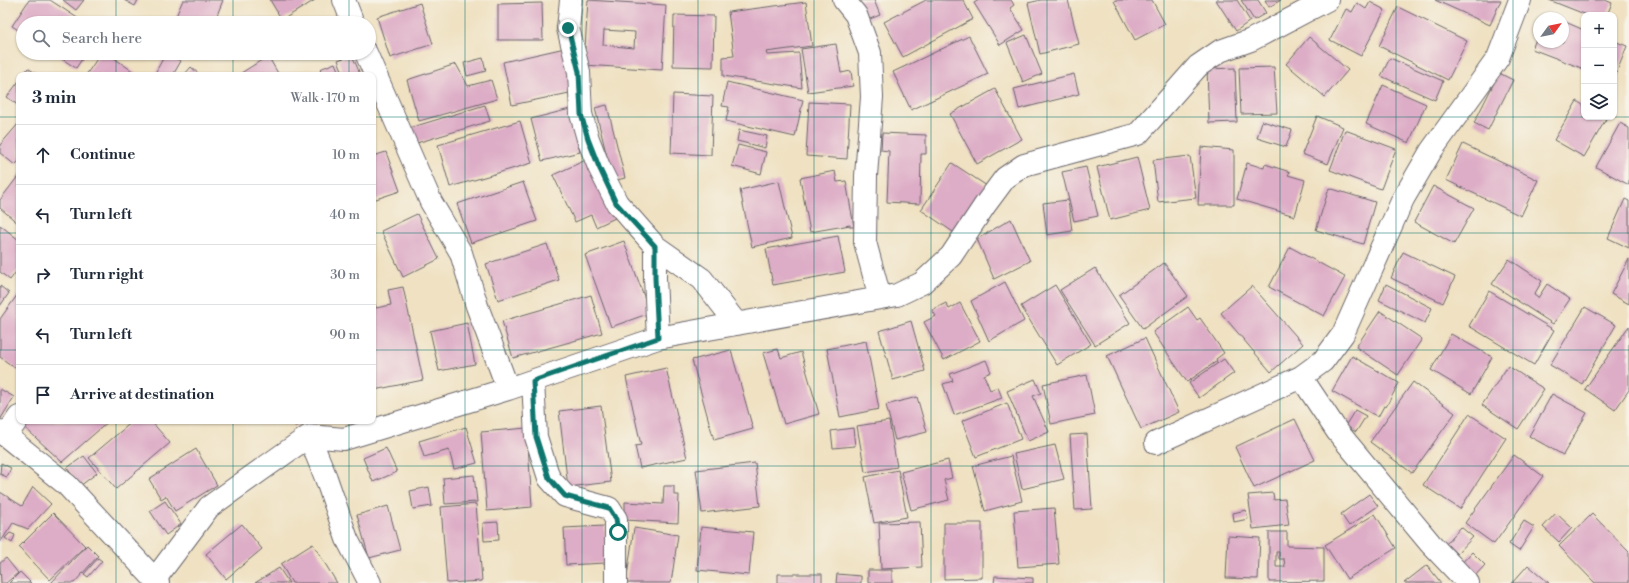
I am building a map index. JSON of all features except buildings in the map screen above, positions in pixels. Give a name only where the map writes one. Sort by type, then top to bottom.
[{"type":"street","points":[[344,0],[350,16]]},
{"type":"street","points":[[571,0],[568,28],[579,72],[581,114],[588,139],[599,167],[616,203],[655,246],[702,279],[738,324]]},
{"type":"street","points":[[844,0],[856,15],[870,53],[872,97],[866,176],[865,242],[880,298]]},
{"type":"street","points":[[16,420],[3,434],[67,485],[156,581],[209,507],[309,436],[344,439],[533,381],[658,338],[897,295],[922,283],[951,256],[1005,178],[1024,165],[1138,134],[1198,66],[1220,51],[1252,40],[1327,0]]},
{"type":"street","points":[[1156,443],[1301,377],[1322,361],[1343,334],[1403,199],[1431,151],[1498,58],[1520,0]]},
{"type":"street","points":[[369,60],[374,72]]},
{"type":"street","points":[[376,76],[430,202],[461,253],[477,306],[508,389]]},
{"type":"street","points":[[655,246],[658,338]]},
{"type":"street","points":[[1301,377],[1337,431],[1430,543],[1468,583]]},
{"type":"street","points":[[533,381],[536,437],[549,478],[565,496],[609,508],[616,519],[616,583]]},
{"type":"street","points":[[309,436],[326,478],[347,539],[370,583]]},
{"type":"route","points":[[568,28],[579,72],[581,114],[588,139],[599,167],[616,203],[655,246],[658,338],[533,381],[536,437],[549,478],[565,496],[609,508],[616,519],[618,532]]}]
